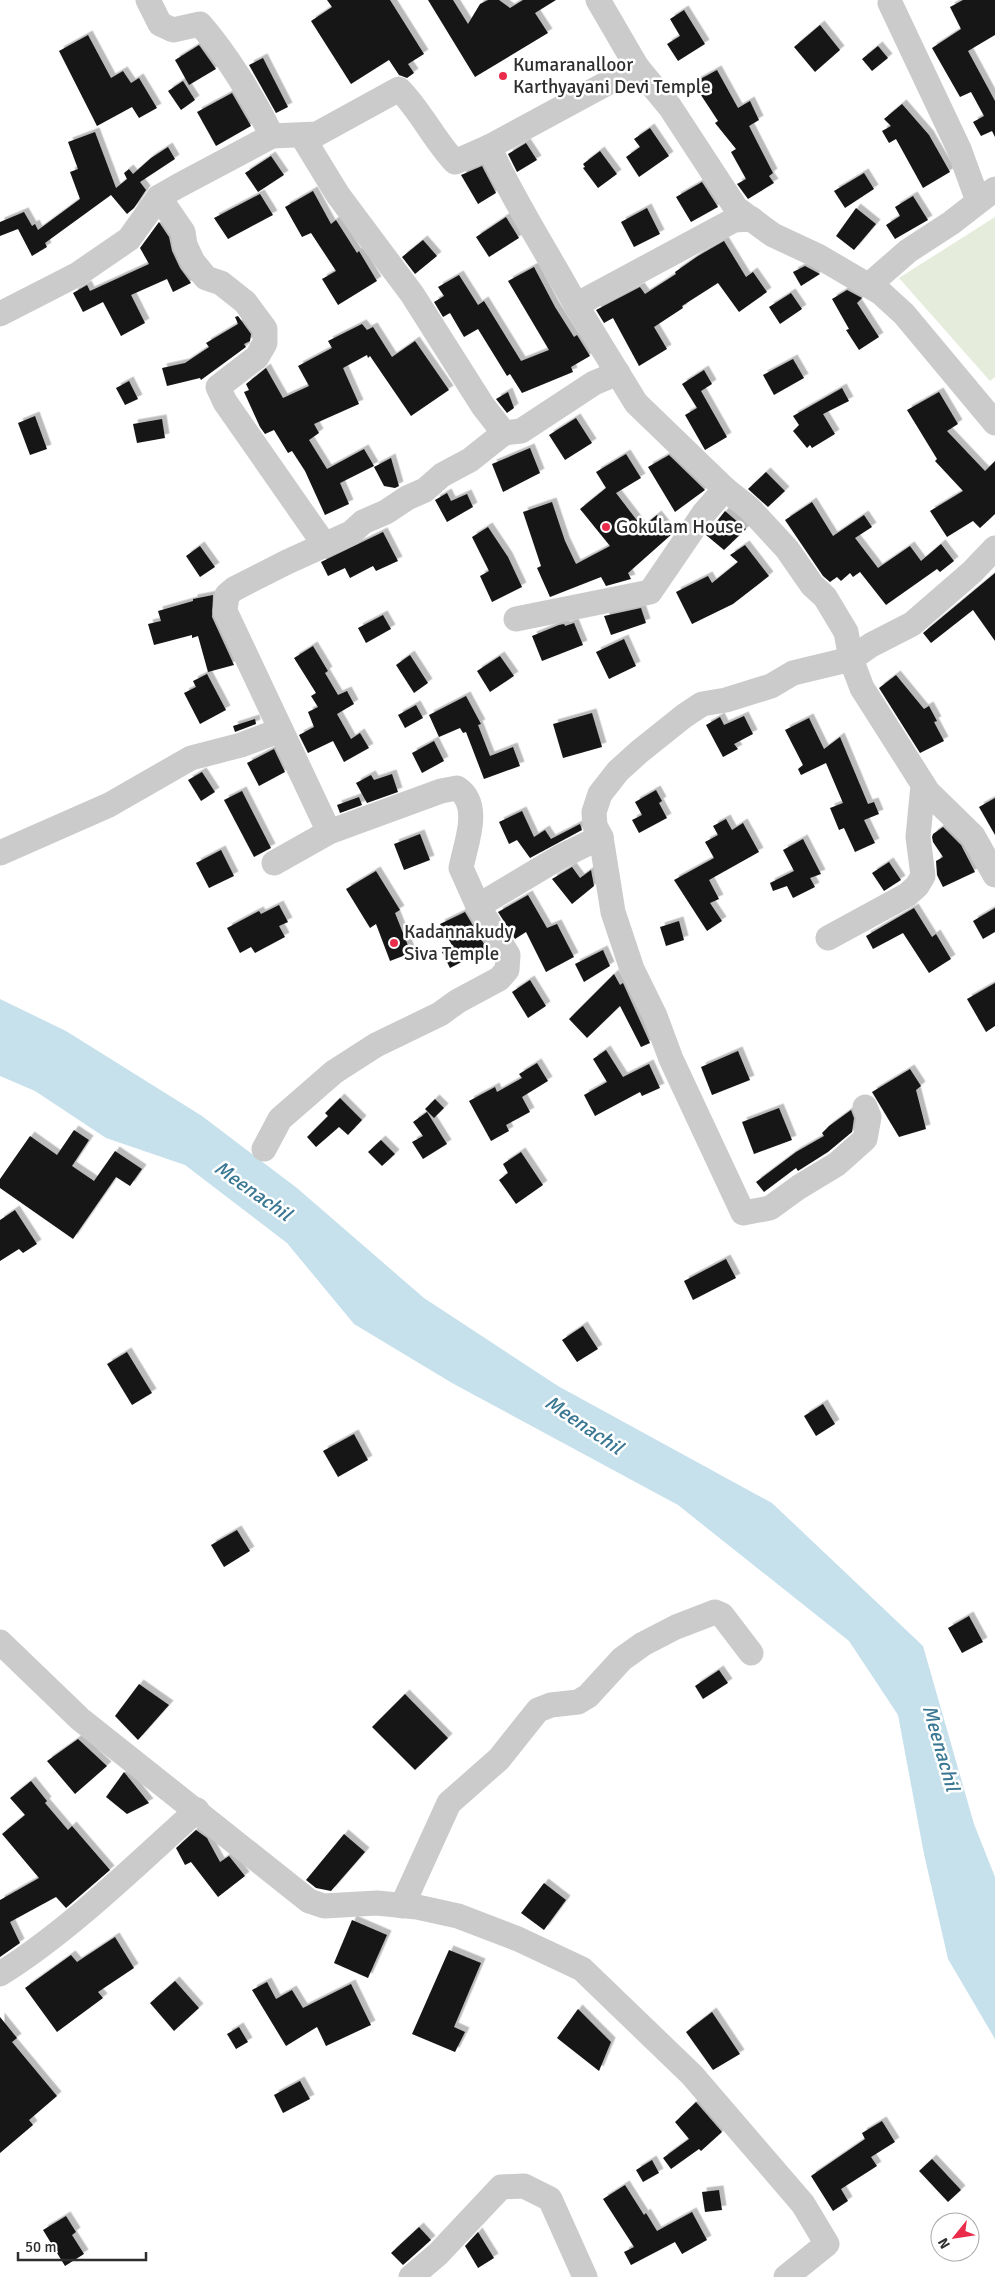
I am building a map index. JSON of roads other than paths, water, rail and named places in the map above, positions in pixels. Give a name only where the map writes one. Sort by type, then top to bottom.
[{"type":"street","points":[[148,0],[160,24],[173,30],[200,24],[213,39],[263,117],[272,136]]},
{"type":"street","points":[[598,0],[637,67],[670,107],[736,208],[774,235],[818,256],[869,285],[904,314],[990,404]]},
{"type":"street","points":[[869,285],[908,251],[952,223],[987,195],[959,149],[890,3]]},
{"type":"street","points":[[0,314],[78,274],[129,239],[159,197],[231,156],[272,136],[317,134],[399,89],[411,101],[438,145],[455,162],[489,147],[637,67]]},
{"type":"street","points":[[302,136],[338,195],[412,294],[483,406],[504,433]]},
{"type":"street","points":[[489,147],[521,210],[636,404],[666,435],[725,489],[749,508],[787,549],[812,585],[825,597],[846,632],[851,659],[862,688],[923,785],[953,819],[973,836],[995,875]]},
{"type":"street","points":[[159,197],[183,232],[185,245],[193,262],[206,278],[220,283],[245,302],[265,329],[265,343],[257,357],[218,387],[224,402],[324,544]]},
{"type":"street","points":[[576,305],[734,220],[752,219]]},
{"type":"street","points":[[329,832],[225,611],[224,603],[228,595],[234,589],[324,544],[351,533],[363,522],[386,512],[407,498],[426,490],[442,475],[470,460],[504,433],[521,431],[594,383],[618,373]]},
{"type":"street","points":[[516,619],[650,592],[704,513],[725,489]]},
{"type":"street","points":[[865,1107],[869,1117],[865,1139],[837,1164],[770,1208],[743,1213],[632,969],[613,912],[600,837],[595,826],[594,812],[600,794],[618,772],[639,752],[702,704],[726,700],[771,686],[792,673],[851,659],[870,644],[912,624],[972,572],[995,548]]},
{"type":"street","points":[[0,853],[109,805],[191,758],[241,745],[281,730]]},
{"type":"street","points":[[828,938],[907,895],[917,886],[922,876],[918,837],[923,785]]},
{"type":"street","points":[[264,1149],[280,1118],[305,1099],[320,1083],[376,1045],[440,1014],[458,1001],[499,979],[507,970],[508,955],[478,906],[461,868],[467,846],[470,808],[465,794],[458,788],[441,791],[329,832],[274,864]]},
{"type":"street","points":[[478,906],[560,857],[600,837]]},
{"type":"street","points":[[402,1906],[449,1803],[499,1759],[538,1710],[551,1705],[578,1702],[588,1696],[622,1659],[643,1644],[676,1627],[715,1612],[722,1615],[751,1653]]},
{"type":"street","points":[[0,1642],[80,1719],[309,1901],[324,1906],[377,1903],[458,1916],[518,1939],[582,1968],[692,2075],[803,2204],[827,2244],[786,2277]]},
{"type":"street","points":[[0,1974],[25,1959],[60,1930],[196,1810]]},
{"type":"street","points":[[412,2277],[438,2254],[502,2187],[524,2186],[550,2198],[585,2277]]},
{"type":"water","name":"Meenachil","points":[[0,999],[66,1031],[202,1116],[297,1188],[424,1298],[558,1386],[772,1503],[923,1646],[974,1824],[995,1877],[995,2039],[948,1959],[924,1854],[898,1715],[849,1641],[678,1505],[452,1383],[354,1324],[287,1243],[185,1165],[106,1138],[35,1091],[0,1076]]},
{"type":"place","name":"Kumaranalloor Karthyayani Devi Temple","points":[[503,76]]},
{"type":"place","name":"Gokulam House","points":[[606,527]]},
{"type":"place","name":"Kadannakudy Siva Temple","points":[[394,943]]}]
